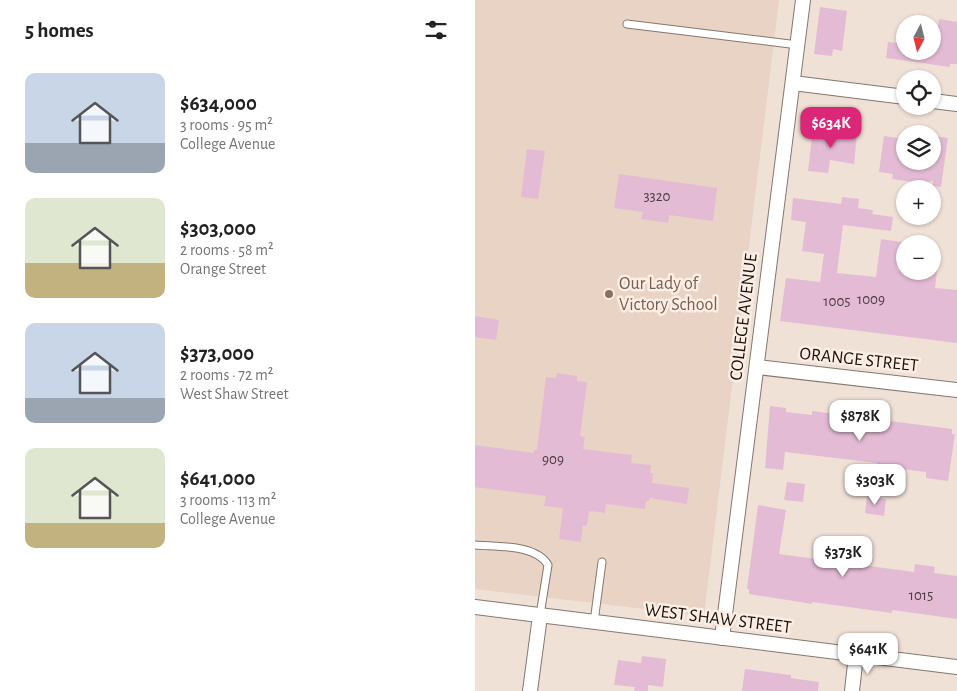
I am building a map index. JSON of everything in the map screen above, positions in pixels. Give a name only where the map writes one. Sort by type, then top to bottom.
[{"type":"street","name":"COLLEGE AVENUE","points":[[722,638],[803,0]]},
{"type":"street","points":[[793,83],[896,96]]},
{"type":"street","points":[[941,102],[957,104]]},
{"type":"street","name":"ORANGE STREET","points":[[757,367],[957,390]]},
{"type":"street","name":"WEST SHAW STREET","points":[[475,608],[957,667]]},
{"type":"street","points":[[530,691],[540,616]]},
{"type":"street","points":[[852,691],[856,655]]},
{"type":"lane","points":[[627,24],[798,45]]},
{"type":"lane","points":[[475,545],[535,552],[544,558],[548,565],[540,616]]},
{"type":"lane","points":[[594,622],[602,562]]},
{"type":"shaded area","name":"Our Lady of Victory School","points":[[475,0],[779,0],[704,616],[475,589]]},
{"type":"building","points":[[820,7],[847,11],[842,51],[833,49],[832,56],[814,54]]},
{"type":"building","points":[[941,19],[957,22],[957,64],[950,64],[950,67],[900,60],[941,60]]},
{"type":"building","points":[[888,42],[896,43],[896,59],[886,58]]},
{"type":"building","points":[[813,129],[857,134],[854,164],[830,160],[828,173],[808,171]]},
{"type":"building","points":[[884,136],[896,138],[896,170],[941,170],[941,137],[948,138],[941,187],[941,180],[899,180],[892,179],[893,174],[879,172]]},
{"type":"building","points":[[527,149],[545,151],[538,199],[521,197]]},
{"type":"building","points":[[619,174],[717,188],[713,221],[669,215],[668,223],[641,219],[643,212],[614,208]]},
{"type":"building","points":[[842,197],[859,199],[858,208],[873,210],[872,214],[893,217],[891,231],[843,225],[837,273],[876,277],[881,239],[896,241],[896,280],[936,280],[935,288],[957,290],[957,343],[780,321],[786,278],[820,282],[824,254],[802,251],[806,222],[791,220],[793,198],[841,204]]},
{"type":"building","points":[[475,316],[499,320],[496,340],[475,337]]},
{"type":"building","points":[[557,373],[577,376],[577,381],[587,382],[580,436],[585,437],[583,449],[632,455],[631,463],[651,465],[650,473],[653,473],[652,483],[689,488],[687,504],[650,498],[649,501],[646,501],[645,509],[606,504],[605,513],[589,511],[587,526],[583,525],[581,542],[559,539],[563,508],[544,506],[546,496],[475,487],[475,445],[534,453],[534,450],[537,450],[546,377],[556,378]]},
{"type":"building","points":[[770,406],[786,408],[786,412],[812,415],[812,411],[952,429],[952,434],[955,434],[948,481],[926,478],[926,472],[877,466],[877,463],[785,452],[783,470],[765,468]]},
{"type":"building","points":[[787,482],[805,484],[803,502],[784,500]]},
{"type":"building","points":[[867,496],[886,499],[884,516],[865,513]]},
{"type":"building","points":[[758,505],[786,510],[779,554],[914,572],[915,564],[935,567],[934,573],[957,576],[957,619],[892,610],[892,613],[812,602],[812,604],[749,594],[749,589],[747,589]]},
{"type":"building","points":[[642,656],[666,659],[663,687],[648,685],[648,691],[634,691],[635,687],[614,685],[618,660],[641,663]]},
{"type":"building","points":[[745,669],[791,675],[791,678],[819,682],[818,691],[742,691]]},
{"type":"place","name":"Our Lady of Victory School","points":[[609,294]]}]
